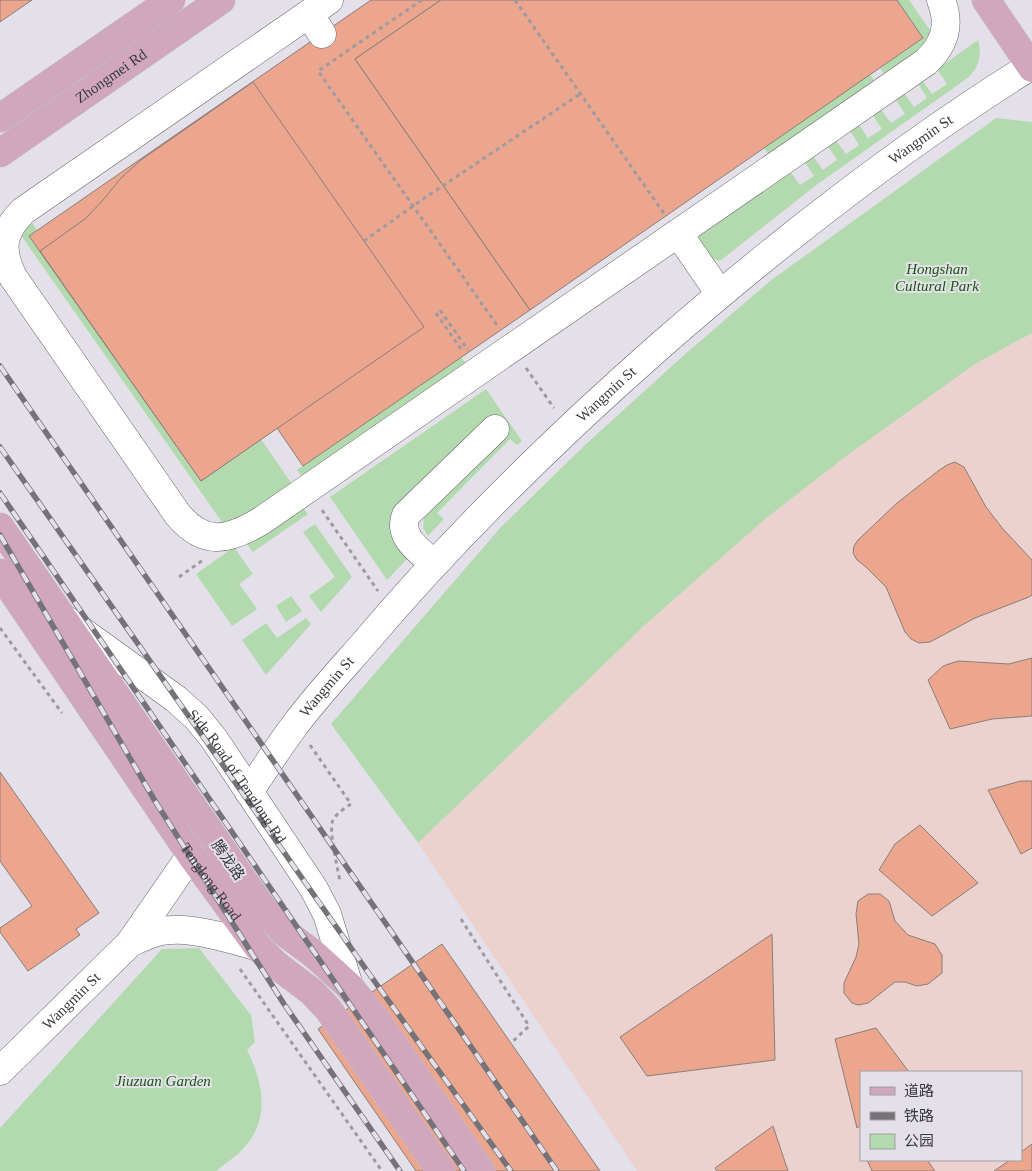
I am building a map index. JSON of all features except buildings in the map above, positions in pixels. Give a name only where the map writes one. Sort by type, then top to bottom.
[{"type":"main road","name":"Zhongmei Rd","points":[[0,118],[171,0]]},
{"type":"main road","name":"Zhongmei Rd","points":[[0,153],[222,0]]},
{"type":"main road","points":[[986,0],[1031,67]]},
{"type":"main road","name":"腾龙路","points":[[0,527],[261,906],[284,932],[315,955],[349,986],[377,1021],[481,1171]]},
{"type":"main road","name":"Tenglong Road","points":[[0,574],[191,855],[248,956],[274,964],[312,992],[328,1009],[441,1171]]},
{"type":"street","points":[[320,16],[51,207],[23,211],[13,220],[3,243],[4,256],[8,268],[186,524],[195,531],[207,536],[229,537],[261,521],[926,62],[941,44],[944,34],[946,23],[945,11],[941,0]]},
{"type":"street","name":"Wangmin St","points":[[249,792],[295,725],[389,614],[485,510],[583,415],[720,294],[813,220],[926,137],[1031,67]]},
{"type":"street","points":[[678,233],[720,294]]},
{"type":"street","points":[[434,564],[405,535],[403,526],[406,515],[495,429]]},
{"type":"street","name":"Side Road of Tenglong Rd","points":[[61,616],[176,699],[197,718],[314,888],[327,914],[349,986]]},
{"type":"street","name":"Wangmin St","points":[[0,1071],[130,943],[191,855]]},
{"type":"street","points":[[130,943],[151,933],[171,930],[191,932],[229,939],[248,956]]},
{"type":"path","points":[[422,0],[318,71],[558,413]]},
{"type":"path","points":[[515,0],[678,233]]},
{"type":"path","points":[[364,241],[412,206],[580,94]]},
{"type":"path","points":[[440,310],[469,352]]},
{"type":"path","points":[[436,312],[464,355]]},
{"type":"path","points":[[307,489],[381,594]]},
{"type":"path","points":[[309,744],[351,804],[333,820],[333,841],[341,887]]},
{"type":"path","points":[[461,919],[529,1026],[511,1042]]},
{"type":"path","points":[[248,956],[382,1171]]},
{"type":"shaded area","points":[[1032,333],[1032,1171],[637,1171],[418,843],[645,625],[765,519],[853,451],[975,364]]},
{"type":"green space","points":[[897,0],[909,0],[934,36],[926,41],[931,50],[888,80],[880,68],[923,38]]},
{"type":"green space","points":[[978,40],[979,60],[969,77],[815,186],[720,261],[707,257],[698,240],[703,228],[789,170],[800,185],[814,176],[804,161],[812,155],[823,170],[837,160],[827,145],[835,139],[846,154],[859,145],[849,129],[858,123],[868,138],[882,129],[872,114],[880,108],[891,123],[905,114],[895,98],[903,92],[914,107],[927,98],[917,82],[921,79],[932,94],[947,84],[937,69]]},
{"type":"green space","points":[[870,74],[878,86],[772,159],[764,148]]},
{"type":"green space","name":"Hongshan Cultural Park","points":[[996,118],[1032,122],[1032,333],[975,364],[853,451],[765,519],[645,625],[418,843],[331,724],[501,527],[585,445],[683,356],[770,281]]},
{"type":"green space","points":[[28,217],[37,230],[30,236],[200,481],[261,439],[294,487],[232,527],[224,525],[20,234],[25,230],[20,222]]},
{"type":"green space","points":[[461,357],[469,368],[305,481],[297,470]]},
{"type":"green space","points":[[486,389],[522,441],[517,445],[510,439],[437,513],[444,519],[428,536],[423,528],[424,516],[401,503],[408,558],[387,580],[330,497]]},
{"type":"green space","points":[[299,502],[308,514],[253,552],[244,540]]},
{"type":"green space","points":[[315,524],[352,577],[321,612],[309,596],[335,577],[303,532]]},
{"type":"green space","points":[[234,547],[253,574],[239,584],[257,609],[232,626],[196,574]]},
{"type":"green space","points":[[291,596],[302,611],[286,622],[276,606]]},
{"type":"green space","points":[[306,618],[311,624],[266,675],[242,640],[266,623],[277,638]]},
{"type":"green space","name":"Jiuzuan Garden","points":[[199,948],[251,1015],[255,1042],[247,1050],[258,1077],[262,1104],[256,1130],[249,1142],[238,1154],[216,1171],[0,1171],[0,1128],[162,949]]},
{"type":"railway","points":[[0,366],[557,1171]]},
{"type":"railway","points":[[0,447],[370,975],[511,1171]]},
{"type":"railway","points":[[0,493],[464,1171]]},
{"type":"railway","points":[[0,535],[155,801],[284,1004],[400,1171]]}]
